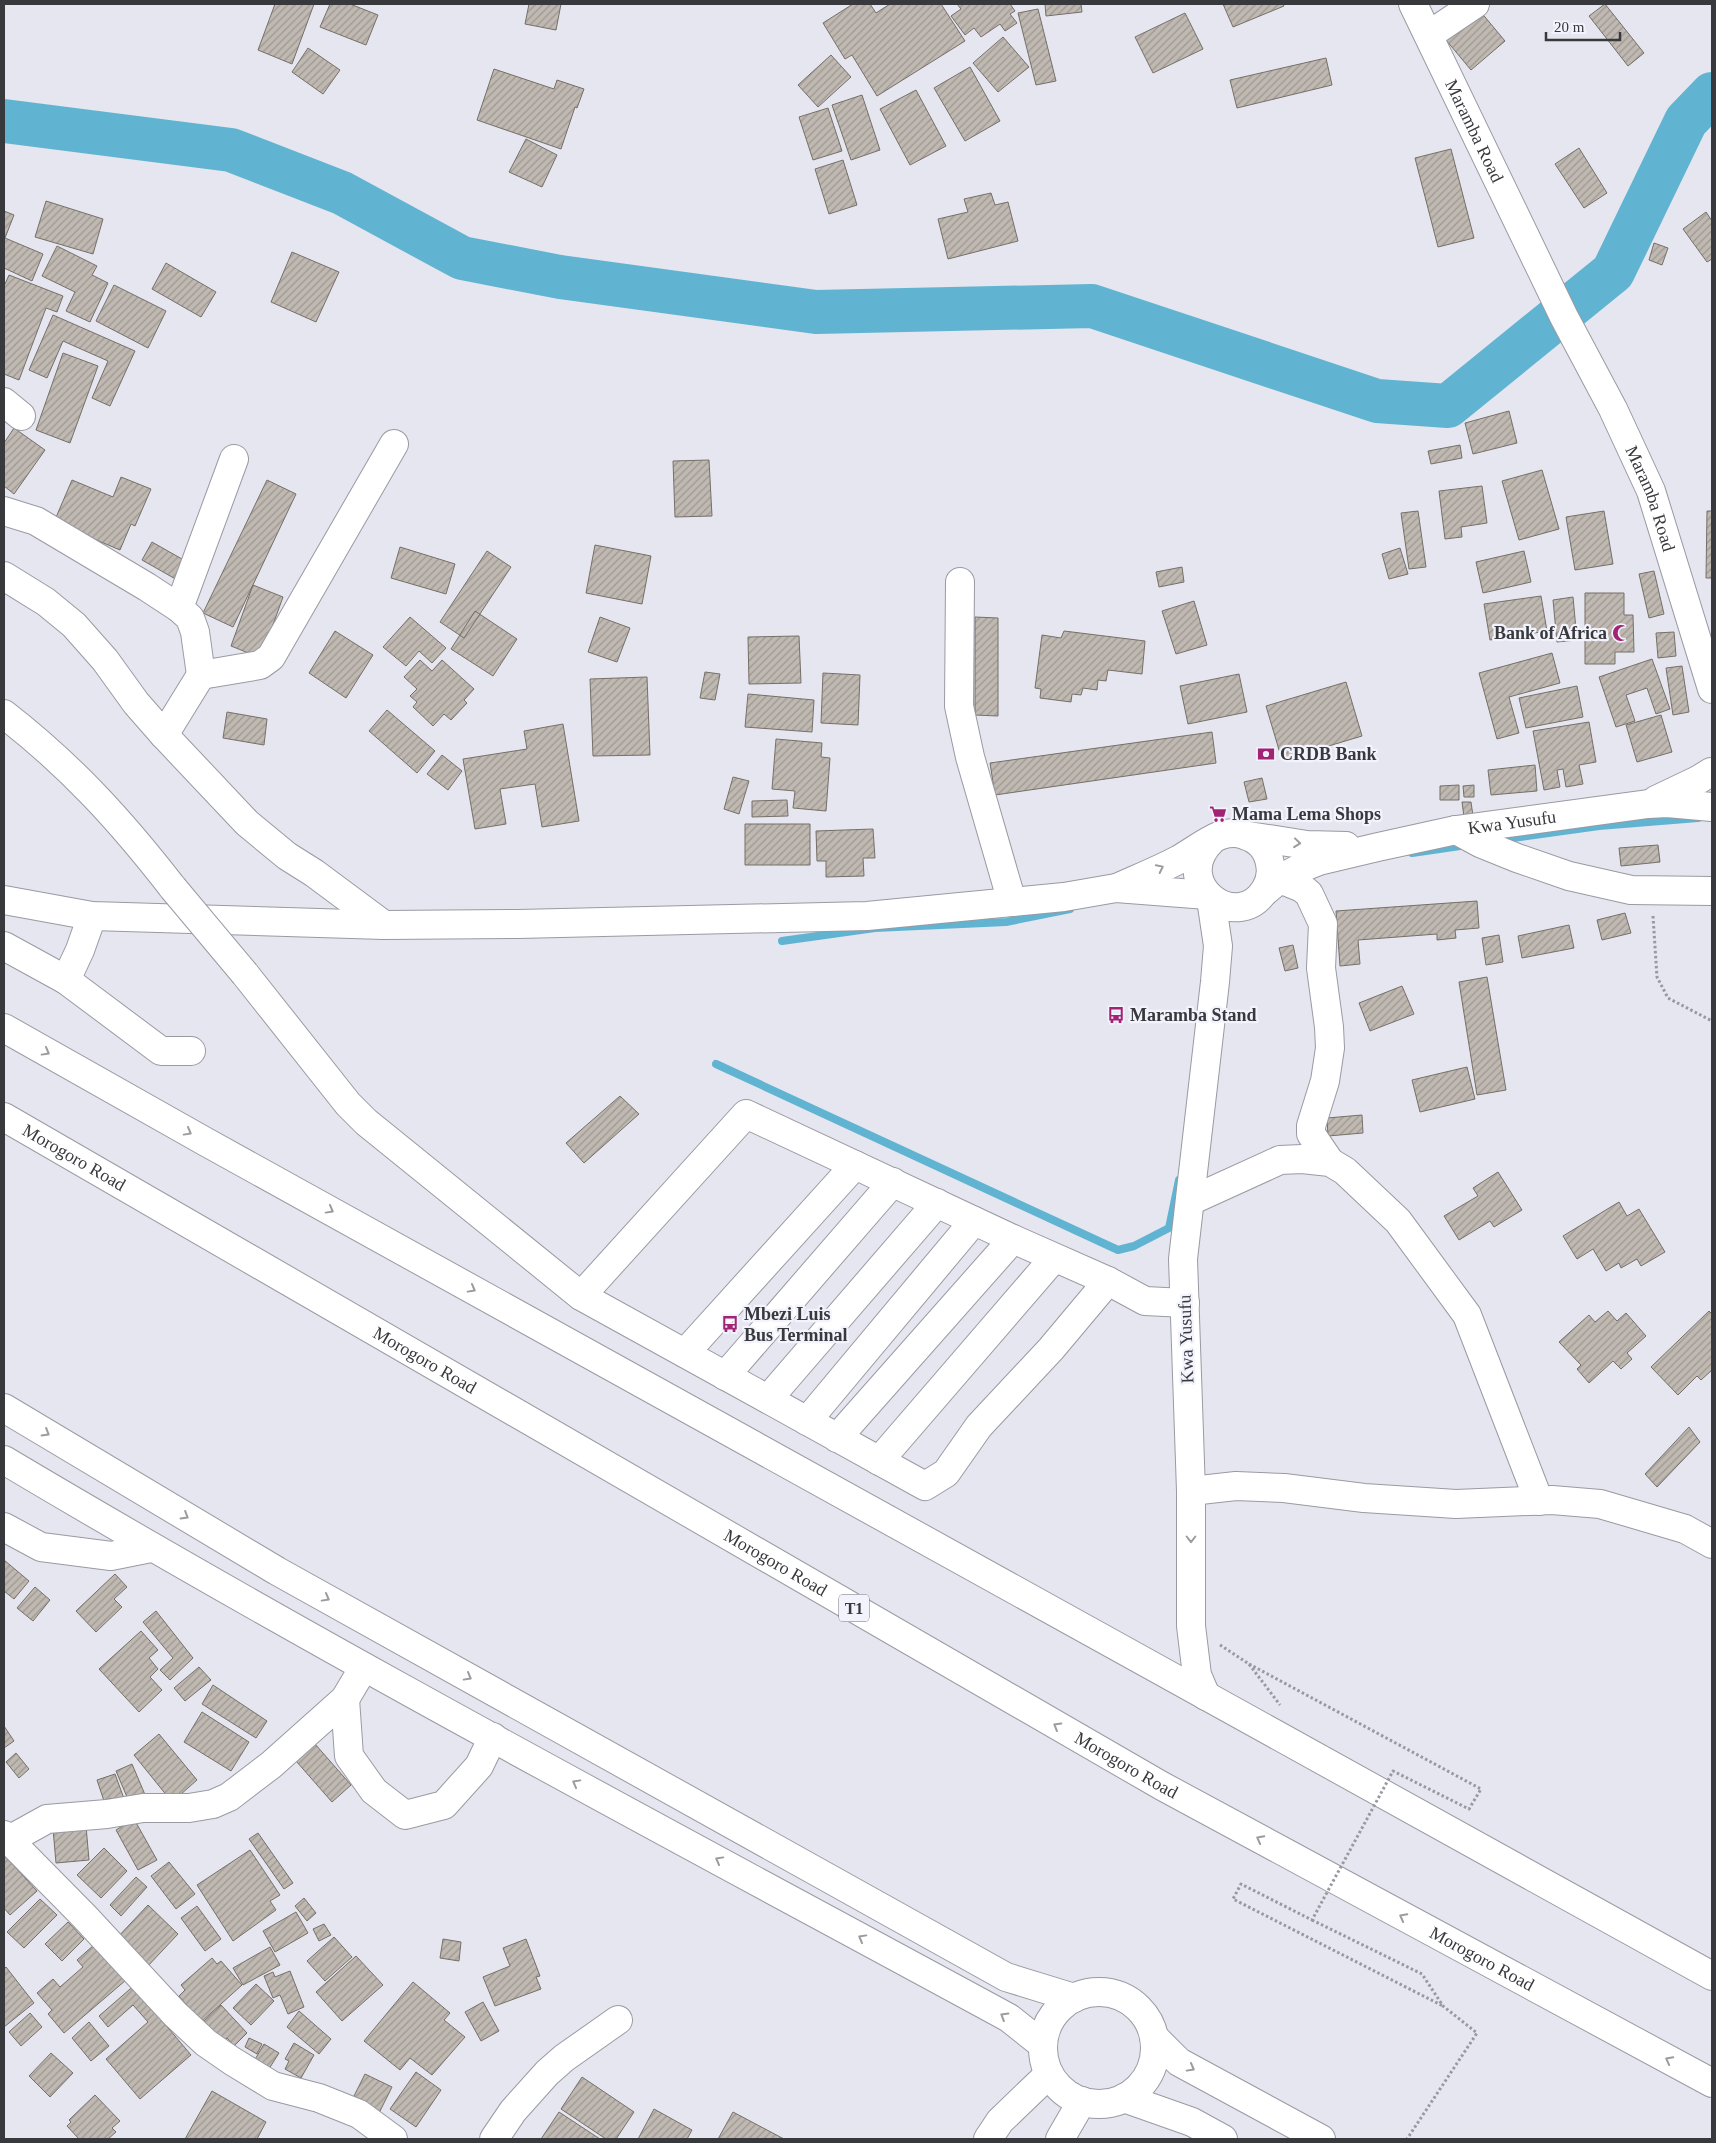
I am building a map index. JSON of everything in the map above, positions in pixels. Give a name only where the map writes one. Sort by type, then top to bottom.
[{"type":"main road","name":"Maramba Road","points":[[1413,4],[1564,317],[1613,409],[1651,490],[1712,689]]},
{"type":"main road","points":[[1428,35],[1475,4]]},
{"type":"main road","points":[[201,675],[260,665],[271,657],[394,444]]},
{"type":"main road","points":[[179,608],[234,459]]},
{"type":"main road","points":[[4,511],[36,521],[179,608],[190,618],[200,656],[201,675],[164,734]]},
{"type":"main road","points":[[4,576],[46,602],[74,625],[105,660],[136,703],[247,823],[272,845],[384,925]]},
{"type":"main road","points":[[960,582],[958,706],[970,757],[1012,902]]},
{"type":"main road","points":[[4,714],[34,737],[80,779],[126,828],[348,1104],[366,1122],[581,1296],[925,1486],[946,1473],[979,1426],[1051,1349],[1108,1280]]},
{"type":"main road","name":"Kwa Yusufu","points":[[1648,804],[1712,778]]},
{"type":"main road","name":"Kwa Yusufu","points":[[1215,982],[1230,933],[1244,911],[1266,891],[1296,870],[1319,861],[1378,846],[1456,830],[1648,804],[1667,803],[1712,807]]},
{"type":"main road","points":[[1456,830],[1480,843],[1516,858],[1569,876],[1631,890],[1712,892]]},
{"type":"main road","points":[[4,900],[92,916],[384,925],[867,916],[1064,897],[1116,888],[1178,860],[1212,840],[1230,833],[1249,836],[1258,841],[1269,857],[1271,876],[1266,891]]},
{"type":"main road","name":"Kwa Yusufu","points":[[1249,836],[1307,844],[1378,846]]},
{"type":"main road","points":[[1212,840],[1200,855],[1198,864],[1200,883],[1209,897],[1219,904],[1234,907],[1247,905],[1266,891],[1302,888],[1310,894],[1323,924],[1321,968],[1330,1048],[1326,1081],[1310,1126],[1311,1134],[1330,1162]]},
{"type":"main road","points":[[1116,888],[1209,897]]},
{"type":"main road","name":"Kwa Yusufu","points":[[1206,1696],[1197,1675],[1191,1626],[1191,1491],[1183,1259],[1218,946],[1209,897]]},
{"type":"main road","points":[[66,980],[80,950],[92,916]]},
{"type":"main road","points":[[4,946],[66,980],[161,1051],[192,1051]]},
{"type":"main road","points":[[4,1028],[206,1142],[1712,1976]]},
{"type":"main road","points":[[581,1296],[746,1114],[1054,1258],[1108,1280],[1145,1301],[1185,1303]]},
{"type":"main road","name":"Morogoro Road","points":[[4,1117],[1162,1786],[1712,2083]]},
{"type":"main road","points":[[1190,1201],[1280,1160],[1302,1159],[1330,1162],[1345,1171],[1398,1221],[1467,1315],[1539,1501]]},
{"type":"main road","points":[[685,1353],[855,1165]]},
{"type":"main road","points":[[726,1376],[893,1182]]},
{"type":"main road","points":[[768,1399],[937,1203]]},
{"type":"main road","points":[[807,1421],[974,1221]]},
{"type":"main road","points":[[837,1438],[1013,1239]]},
{"type":"main road","points":[[879,1461],[1054,1258]]},
{"type":"main road","points":[[4,1408],[277,1571],[1006,1977],[1074,1998]]},
{"type":"main road","points":[[4,1460],[151,1548],[364,1667],[1009,2018],[1043,2045]]},
{"type":"main road","points":[[1191,1491],[1236,1486],[1284,1488],[1364,1498],[1456,1504],[1552,1500],[1600,1504],[1685,1529],[1712,1544]]},
{"type":"main road","points":[[4,1527],[41,1547],[111,1556],[151,1548]]},
{"type":"main road","points":[[364,1667],[345,1700],[264,1771],[229,1797],[213,1804],[189,1808],[143,1808],[107,1814],[47,1819],[6,1838],[84,1916],[175,2014],[206,2043],[273,2086],[319,2098],[359,2114],[393,2139]]},
{"type":"main road","points":[[345,1700],[349,1756],[374,1791],[405,1816],[444,1805],[479,1766],[493,1737]]},
{"type":"main road","points":[[1102,1992],[1130,2002],[1149,2023],[1154,2037],[1155,2052],[1152,2066],[1146,2079],[1136,2090],[1111,2104],[1082,2102],[1069,2095],[1057,2086],[1049,2074],[1044,2060],[1043,2045],[1046,2031],[1052,2018],[1074,1998],[1102,1992]]},
{"type":"main road","points":[[494,2139],[514,2111],[547,2073],[564,2058],[618,2020]]},
{"type":"main road","points":[[1154,2037],[1179,2062],[1320,2139]]},
{"type":"main road","points":[[988,2139],[1000,2121],[1049,2074]]},
{"type":"main road","points":[[1124,2098],[1192,2122],[1223,2139]]},
{"type":"main road","points":[[1060,2139],[1082,2102]]},
{"type":"path","points":[[1653,890],[1652,932],[1656,978],[1668,998],[1712,1021]]},
{"type":"path","points":[[1191,1626],[1249,1664],[1481,1789],[1469,1809],[1393,1770],[1312,1920]]},
{"type":"path","points":[[1249,1664],[1280,1706],[1288,1710]]},
{"type":"path","points":[[1408,2139],[1477,2033],[1443,2006],[1233,1899],[1241,1884],[1422,1974],[1443,2006]]},
{"type":"building","points":[[275,4],[314,4],[292,64],[258,50]]},
{"type":"building","points":[[330,4],[350,4],[378,15],[366,45],[320,27]]},
{"type":"building","points":[[529,4],[561,4],[556,30],[525,24]]},
{"type":"building","points":[[853,4],[870,4],[876,13],[890,4],[941,4],[965,41],[877,96],[852,55],[845,59],[823,23]]},
{"type":"building","points":[[957,4],[1010,4],[1015,11],[1010,14],[1017,23],[1005,31],[1000,24],[981,37],[974,28],[965,35],[951,16],[961,9]]},
{"type":"building","points":[[1045,4],[1081,4],[1082,12],[1046,16]]},
{"type":"building","points":[[1223,4],[1283,4],[1284,6],[1233,27]]},
{"type":"building","points":[[1605,4],[1644,53],[1628,66],[1589,16]]},
{"type":"building","points":[[1038,9],[1056,81],[1036,85],[1018,13]]},
{"type":"building","points":[[1480,11],[1505,41],[1471,70],[1446,40]]},
{"type":"building","points":[[1185,13],[1203,49],[1153,73],[1135,37]]},
{"type":"building","points":[[1003,37],[1029,67],[998,92],[973,63]]},
{"type":"building","points":[[308,48],[340,70],[323,94],[292,72]]},
{"type":"building","points":[[831,55],[851,77],[818,107],[798,85]]},
{"type":"building","points":[[1326,58],[1332,85],[1237,108],[1230,80]]},
{"type":"building","points":[[970,67],[1000,121],[965,141],[934,88]]},
{"type":"building","points":[[494,69],[554,89],[557,80],[584,89],[577,108],[575,107],[561,149],[477,120]]},
{"type":"building","points":[[916,90],[946,146],[910,165],[880,109]]},
{"type":"building","points":[[862,95],[880,150],[851,160],[832,105]]},
{"type":"building","points":[[828,108],[842,151],[813,160],[799,117]]},
{"type":"building","points":[[526,139],[557,155],[542,187],[509,172]]},
{"type":"building","points":[[1579,148],[1607,193],[1584,208],[1555,164]]},
{"type":"building","points":[[1451,149],[1474,238],[1438,247],[1415,158]]},
{"type":"building","points":[[843,160],[857,205],[829,214],[815,169]]},
{"type":"building","points":[[991,193],[995,205],[1008,202],[1018,241],[948,259],[938,219],[968,212],[964,199]]},
{"type":"building","points":[[46,201],[103,219],[93,254],[35,237]]},
{"type":"building","points":[[4,211],[14,215],[5,238],[43,254],[32,281],[4,268]]},
{"type":"building","points":[[1706,212],[1712,221],[1712,259],[1707,262],[1683,229]]},
{"type":"building","points":[[1654,243],[1668,248],[1662,265],[1649,260]]},
{"type":"building","points":[[57,246],[97,266],[92,275],[108,283],[90,322],[66,311],[75,292],[42,276]]},
{"type":"building","points":[[292,252],[339,272],[316,322],[271,302]]},
{"type":"building","points":[[166,263],[216,292],[201,317],[152,289]]},
{"type":"building","points":[[9,275],[63,296],[57,312],[46,308],[19,380],[4,374],[4,284]]},
{"type":"building","points":[[114,285],[166,311],[148,348],[96,321]]},
{"type":"building","points":[[53,315],[135,351],[110,406],[92,398],[108,361],[63,341],[47,378],[29,370]]},
{"type":"building","points":[[63,353],[98,366],[70,443],[36,430]]},
{"type":"building","points":[[1509,411],[1517,443],[1473,454],[1465,423]]},
{"type":"building","points":[[14,428],[45,450],[14,494],[4,486],[4,443]]},
{"type":"building","points":[[1460,445],[1462,458],[1431,464],[1428,451]]},
{"type":"building","points":[[709,460],[712,516],[675,517],[673,461]]},
{"type":"building","points":[[1542,470],[1559,529],[1519,540],[1502,481]]},
{"type":"building","points":[[121,477],[151,489],[135,526],[131,524],[120,550],[54,522],[72,480],[113,497]]},
{"type":"building","points":[[267,480],[296,494],[233,627],[203,613]]},
{"type":"building","points":[[1482,486],[1487,523],[1461,527],[1462,537],[1445,539],[1439,491]]},
{"type":"building","points":[[1418,511],[1426,567],[1409,569],[1401,513]]},
{"type":"building","points":[[1604,511],[1613,564],[1575,570],[1566,517]]},
{"type":"building","points":[[1707,511],[1712,511],[1712,578],[1706,578]]},
{"type":"building","points":[[152,542],[189,563],[179,581],[142,560]]},
{"type":"building","points":[[595,545],[651,556],[642,604],[586,593]]},
{"type":"building","points":[[400,547],[455,564],[446,594],[391,578]]},
{"type":"building","points":[[1400,548],[1408,574],[1389,579],[1382,554]]},
{"type":"building","points":[[487,551],[511,567],[464,638],[440,622]]},
{"type":"building","points":[[1524,551],[1531,582],[1483,593],[1476,562]]},
{"type":"building","points":[[1182,567],[1184,582],[1159,587],[1156,572]]},
{"type":"building","points":[[1654,571],[1664,614],[1649,618],[1639,574]]},
{"type":"building","points":[[253,585],[283,597],[261,658],[231,646]]},
{"type":"building","points":[[1585,593],[1624,593],[1624,615],[1633,615],[1634,652],[1615,652],[1615,664],[1585,664]]},
{"type":"building","points":[[1541,596],[1547,631],[1490,640],[1484,604]]},
{"type":"building","points":[[1573,597],[1577,640],[1557,642],[1553,600]]},
{"type":"building","points":[[1194,601],[1207,645],[1176,654],[1162,611]]},
{"type":"building","points":[[475,611],[517,639],[493,676],[451,649]]},
{"type":"building","points":[[410,617],[446,648],[432,663],[419,651],[406,666],[383,647]]},
{"type":"building","points":[[600,617],[630,628],[617,662],[588,652]]},
{"type":"building","points":[[975,617],[998,618],[998,716],[975,715]]},
{"type":"building","points":[[335,631],[373,655],[346,698],[309,673]]},
{"type":"building","points":[[1064,631],[1145,641],[1142,674],[1108,670],[1106,681],[1098,680],[1097,690],[1083,688],[1081,695],[1072,694],[1071,702],[1040,698],[1041,689],[1035,688],[1042,635],[1061,638]]},
{"type":"building","points":[[1674,632],[1676,656],[1658,658],[1656,633]]},
{"type":"building","points":[[799,636],[801,683],[749,684],[748,637]]},
{"type":"building","points":[[1552,653],[1560,683],[1509,697],[1519,733],[1497,739],[1479,673]]},
{"type":"building","points":[[1652,659],[1670,709],[1656,714],[1647,688],[1626,695],[1635,721],[1616,727],[1599,677]]},
{"type":"building","points":[[420,660],[432,671],[442,660],[474,689],[464,700],[467,703],[451,720],[444,714],[433,726],[413,707],[417,702],[410,696],[417,689],[404,677]]},
{"type":"building","points":[[1682,666],[1689,712],[1673,715],[1666,668]]},
{"type":"building","points":[[705,672],[720,674],[715,700],[700,698]]},
{"type":"building","points":[[823,673],[860,675],[858,725],[821,723]]},
{"type":"building","points":[[1239,674],[1247,712],[1188,724],[1180,686]]},
{"type":"building","points":[[647,677],[650,755],[593,756],[590,679]]},
{"type":"building","points":[[1346,682],[1362,736],[1282,760],[1266,706]]},
{"type":"building","points":[[1577,686],[1583,717],[1526,728],[1519,698]]},
{"type":"building","points":[[748,694],[814,700],[812,732],[745,727]]},
{"type":"building","points":[[387,710],[435,751],[417,773],[369,731]]},
{"type":"building","points":[[227,712],[267,719],[264,745],[223,738]]},
{"type":"building","points":[[1661,715],[1672,752],[1637,762],[1626,725]]},
{"type":"building","points":[[1589,722],[1596,762],[1579,765],[1583,784],[1566,787],[1563,769],[1557,770],[1560,787],[1544,790],[1533,731]]},
{"type":"building","points":[[563,724],[579,821],[542,827],[535,784],[500,789],[506,824],[475,829],[463,759],[527,749],[524,731]]},
{"type":"building","points":[[1212,732],[1216,763],[995,795],[990,763]]},
{"type":"building","points":[[776,739],[822,743],[821,757],[830,758],[826,811],[793,808],[795,791],[772,789]]},
{"type":"building","points":[[442,755],[462,771],[448,790],[427,774]]},
{"type":"building","points":[[1535,765],[1537,791],[1491,795],[1488,770]]},
{"type":"building","points":[[733,777],[749,781],[739,814],[724,809]]},
{"type":"building","points":[[1262,778],[1267,799],[1249,802],[1244,782]]},
{"type":"building","points":[[1459,785],[1459,800],[1440,800],[1440,786]]},
{"type":"building","points":[[1474,785],[1474,797],[1464,797],[1463,786]]},
{"type":"building","points":[[787,800],[788,816],[752,817],[752,801]]},
{"type":"building","points":[[1462,802],[1471,802],[1473,816],[1464,817]]},
{"type":"building","points":[[745,824],[810,824],[810,865],[745,865]]},
{"type":"building","points":[[873,829],[875,858],[863,858],[864,876],[826,877],[826,861],[817,861],[816,831]]},
{"type":"building","points":[[1658,845],[1660,862],[1621,866],[1619,848]]},
{"type":"building","points":[[1477,901],[1479,928],[1455,930],[1456,938],[1437,940],[1437,934],[1358,940],[1360,964],[1340,966],[1336,911]]},
{"type":"building","points":[[1625,913],[1631,933],[1602,940],[1597,920]]},
{"type":"building","points":[[1569,925],[1574,948],[1522,958],[1518,936]]},
{"type":"building","points":[[1499,935],[1503,962],[1486,965],[1482,938]]},
{"type":"building","points":[[1293,945],[1298,968],[1285,971],[1279,948]]},
{"type":"building","points":[[1487,977],[1506,1090],[1477,1095],[1459,982]]},
{"type":"building","points":[[1402,986],[1414,1014],[1370,1031],[1359,1003]]},
{"type":"building","points":[[1467,1067],[1475,1099],[1420,1112],[1412,1080]]},
{"type":"building","points":[[620,1096],[639,1114],[584,1163],[566,1143]]},
{"type":"building","points":[[1362,1115],[1363,1133],[1328,1136],[1327,1118]]},
{"type":"building","points":[[1498,1172],[1522,1210],[1494,1227],[1490,1221],[1459,1240],[1444,1216],[1478,1196],[1473,1188]]},
{"type":"building","points":[[1619,1202],[1627,1216],[1639,1209],[1665,1252],[1641,1266],[1637,1259],[1621,1268],[1619,1263],[1606,1271],[1593,1249],[1577,1259],[1563,1236]]},
{"type":"building","points":[[1608,1311],[1617,1321],[1626,1313],[1646,1336],[1627,1353],[1632,1359],[1621,1369],[1613,1361],[1589,1383],[1577,1369],[1581,1365],[1559,1342],[1589,1315],[1595,1322]]},
{"type":"building","points":[[1709,1311],[1712,1314],[1712,1370],[1701,1380],[1697,1376],[1678,1395],[1651,1367]]},
{"type":"building","points":[[1689,1427],[1700,1442],[1657,1487],[1645,1474]]},
{"type":"building","points":[[4,1560],[29,1581],[14,1599],[4,1591]]},
{"type":"building","points":[[115,1574],[127,1587],[114,1599],[122,1607],[96,1632],[76,1611]]},
{"type":"building","points":[[35,1587],[50,1600],[33,1621],[17,1608]]},
{"type":"building","points":[[156,1611],[193,1658],[170,1680],[160,1670],[173,1658],[143,1622]]},
{"type":"building","points":[[141,1631],[158,1650],[149,1658],[158,1669],[150,1677],[162,1690],[139,1712],[99,1669]]},
{"type":"building","points":[[199,1667],[211,1680],[185,1701],[174,1688]]},
{"type":"building","points":[[213,1685],[267,1721],[256,1738],[202,1704]]},
{"type":"building","points":[[202,1712],[249,1742],[231,1771],[184,1742]]},
{"type":"building","points":[[4,1726],[14,1741],[4,1748]]},
{"type":"building","points":[[159,1734],[197,1780],[172,1802],[134,1755]]},
{"type":"building","points":[[315,1744],[351,1785],[332,1802],[296,1761]]},
{"type":"building","points":[[16,1753],[29,1769],[19,1778],[6,1762]]},
{"type":"building","points":[[132,1764],[146,1797],[130,1804],[116,1771]]},
{"type":"building","points":[[115,1774],[126,1804],[114,1808],[111,1798],[104,1801],[97,1780]]},
{"type":"building","points":[[134,1819],[157,1860],[138,1870],[116,1830]]},
{"type":"building","points":[[86,1826],[89,1860],[56,1863],[53,1829]]},
{"type":"building","points":[[258,1833],[293,1883],[284,1889],[249,1839]]},
{"type":"building","points":[[104,1848],[127,1871],[101,1898],[77,1875]]},
{"type":"building","points":[[250,1850],[280,1895],[270,1901],[276,1910],[233,1941],[197,1885]]},
{"type":"building","points":[[4,1855],[37,1891],[10,1915],[4,1908]]},
{"type":"building","points":[[169,1862],[195,1894],[176,1909],[151,1876]]},
{"type":"building","points":[[136,1877],[147,1887],[121,1916],[110,1905]]},
{"type":"building","points":[[304,1898],[316,1913],[307,1921],[295,1906]]},
{"type":"building","points":[[40,1899],[57,1915],[24,1948],[7,1932]]},
{"type":"building","points":[[148,1905],[178,1934],[146,1968],[115,1940]]},
{"type":"building","points":[[197,1906],[221,1939],[205,1951],[181,1918]]},
{"type":"building","points":[[296,1912],[308,1933],[275,1952],[263,1931]]},
{"type":"building","points":[[68,1922],[84,1939],[62,1961],[45,1944]]},
{"type":"building","points":[[324,1924],[331,1935],[319,1941],[313,1929]]},
{"type":"building","points":[[334,1937],[352,1957],[325,1981],[307,1961]]},
{"type":"building","points":[[443,1939],[461,1942],[459,1961],[440,1958]]},
{"type":"building","points":[[526,1939],[540,1976],[536,1977],[541,1989],[495,2006],[483,1977],[510,1966],[503,1948]]},
{"type":"building","points":[[95,1944],[126,1980],[64,2033],[48,2014],[52,2010],[37,1993],[53,1979],[60,1987],[83,1967],[77,1960]]},
{"type":"building","points":[[270,1947],[280,1965],[243,1985],[233,1968]]},
{"type":"building","points":[[356,1956],[383,1985],[342,2021],[316,1992]]},
{"type":"building","points":[[212,1958],[217,1964],[221,1961],[242,1985],[201,2022],[179,1996],[185,1990],[181,1985]]},
{"type":"building","points":[[6,1967],[34,2003],[4,2027],[4,1969]]},
{"type":"building","points":[[290,1971],[304,2007],[288,2014],[280,1995],[273,1998],[264,1976],[273,1972],[275,1977]]},
{"type":"building","points":[[413,1982],[450,2013],[444,2020],[465,2037],[432,2075],[410,2058],[400,2070],[364,2041]]},
{"type":"building","points":[[137,1983],[142,1997],[191,2055],[140,2099],[106,2059],[148,2022],[133,2005],[108,2027],[99,2016]]},
{"type":"building","points":[[256,1984],[274,2001],[251,2025],[233,2008]]},
{"type":"building","points":[[483,2002],[499,2031],[481,2041],[465,2012]]},
{"type":"building","points":[[221,2005],[247,2033],[234,2046],[227,2038],[221,2043],[203,2022]]},
{"type":"building","points":[[299,2011],[331,2039],[319,2054],[287,2027]]},
{"type":"building","points":[[30,2013],[42,2027],[21,2046],[9,2032]]},
{"type":"building","points":[[89,2022],[109,2046],[91,2061],[72,2038]]},
{"type":"building","points":[[249,2038],[262,2044],[257,2054],[245,2047]]},
{"type":"building","points":[[294,2043],[314,2055],[301,2078],[285,2069],[289,2061],[285,2059]]},
{"type":"building","points":[[264,2044],[279,2053],[267,2072],[253,2063]]},
{"type":"building","points":[[51,2053],[73,2073],[50,2097],[29,2076]]},
{"type":"building","points":[[416,2072],[441,2090],[416,2127],[390,2109]]},
{"type":"building","points":[[365,2074],[392,2087],[375,2121],[348,2108]]},
{"type":"building","points":[[582,2077],[634,2112],[616,2139],[606,2139],[561,2109]]},
{"type":"building","points":[[212,2091],[266,2122],[257,2139],[185,2139]]},
{"type":"building","points":[[95,2095],[120,2121],[112,2128],[116,2132],[108,2139],[79,2139],[67,2126],[71,2122],[69,2120]]},
{"type":"building","points":[[654,2109],[692,2130],[687,2139],[638,2139]]},
{"type":"building","points":[[559,2112],[600,2139],[541,2139]]},
{"type":"building","points":[[733,2112],[784,2139],[718,2139]]},
{"type":"waterway","points":[[4,121],[231,150],[342,193],[462,258],[560,277],[816,312],[1092,306],[1377,401],[1448,406],[1613,272],[1686,121],[1712,94]]},
{"type":"waterway","points":[[1498,840],[1599,826],[1698,818]]},
{"type":"waterway","points":[[1412,853],[1467,845]]},
{"type":"waterway","points":[[782,941],[875,928],[1006,922],[1070,909]]},
{"type":"waterway","points":[[716,1064],[1118,1250],[1134,1246],[1169,1228],[1179,1180]]},
{"type":"place","name":"Bank of Africa","points":[[1621,633]]},
{"type":"place","name":"CRDB Bank","points":[[1266,754]]},
{"type":"place","name":"Mama Lema Shops","points":[[1218,814]]},
{"type":"place","name":"Maramba Stand","points":[[1116,1015]]},
{"type":"place","name":"Mbezi Luis Bus Terminal","points":[[730,1324]]}]
